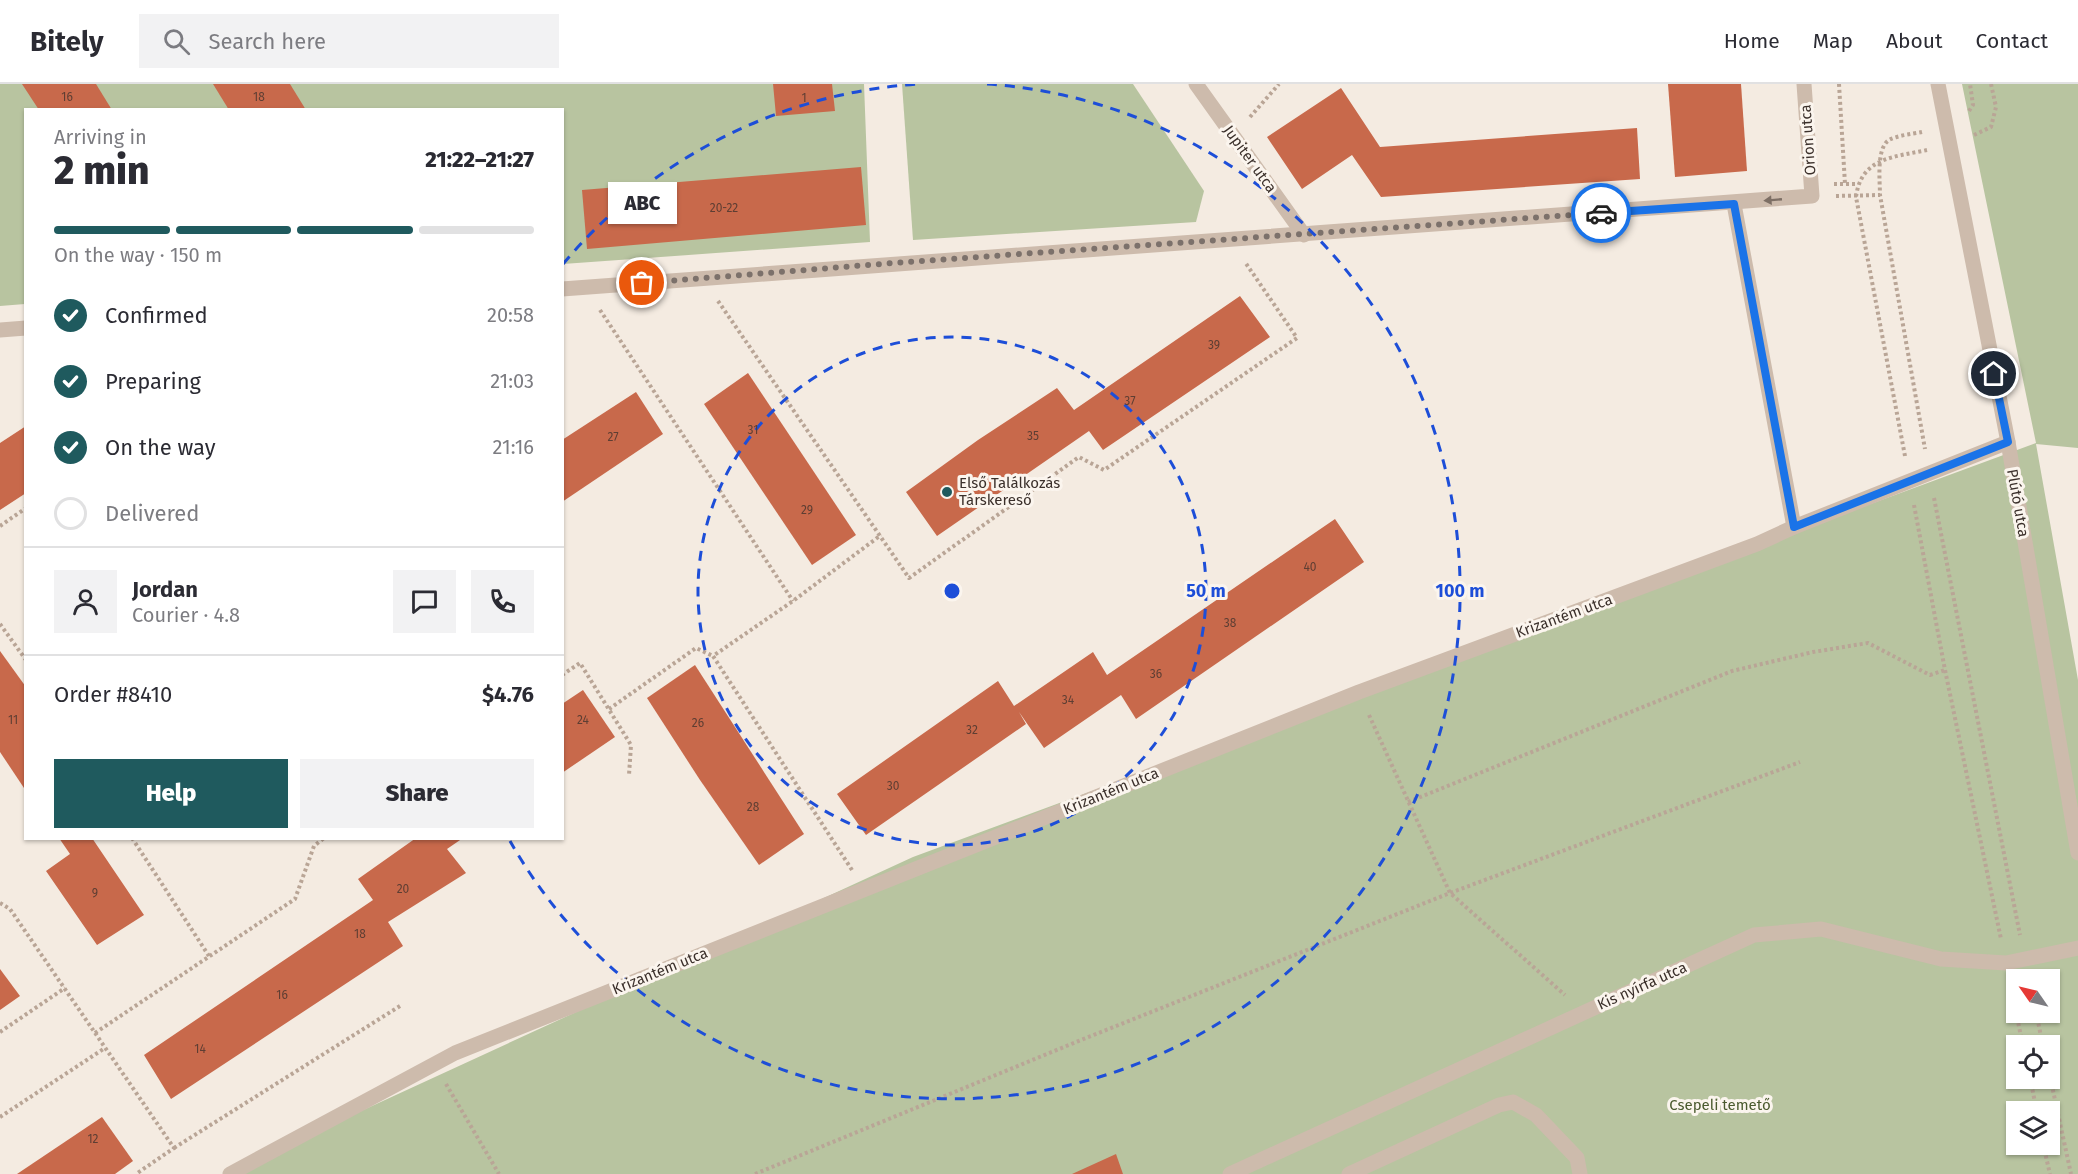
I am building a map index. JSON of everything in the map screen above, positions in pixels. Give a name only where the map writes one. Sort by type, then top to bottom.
[{"type":"street","name":"Jupiter utca","points":[[1196,84],[1304,235]]},
{"type":"street","name":"Orion utca","points":[[1804,84],[1812,196]]},
{"type":"street","name":"Plútó utca","points":[[1938,84],[2008,442],[2078,853]]},
{"type":"street","points":[[564,289],[1734,204],[1812,196]]},
{"type":"street","points":[[1734,204],[1794,527]]},
{"type":"street","points":[[0,330],[24,328]]},
{"type":"street","name":"Krizantém utca","points":[[230,1174],[455,1053],[1359,692],[1757,544],[1794,527],[2008,442]]},
{"type":"street","name":"Kis nyírfa utca","points":[[1230,1174],[1754,935],[1821,929],[1941,959],[2006,963],[2078,948]]},
{"type":"street","points":[[1349,1174],[1499,1105],[1513,1102],[1536,1115],[1577,1158],[1580,1174]]},
{"type":"path","points":[[1234,136],[1279,84]]},
{"type":"path","points":[[1839,84],[1845,184]]},
{"type":"path","points":[[1947,125],[1889,140],[1883,148],[1880,159],[1880,195],[1929,474],[2025,960]]},
{"type":"path","points":[[1880,159],[1865,173],[1858,184],[1856,197],[1945,670],[2021,1035]]},
{"type":"path","points":[[1812,196],[1880,195]]},
{"type":"path","points":[[702,278],[909,578],[1078,457],[1104,470],[1297,338],[1240,255],[1239,240]]},
{"type":"path","points":[[585,287],[793,601]]},
{"type":"path","points":[[0,526],[24,509]]},
{"type":"path","points":[[713,656],[881,536]]},
{"type":"path","points":[[0,624],[24,657]]},
{"type":"path","points":[[1408,802],[1732,671],[1814,652],[1868,643],[1930,675],[1945,670]]},
{"type":"path","points":[[609,709],[696,648],[713,656],[865,889]]},
{"type":"path","points":[[564,674],[580,663],[631,745],[629,775]]},
{"type":"path","points":[[1359,692],[1450,893],[1566,995],[1569,1019]]},
{"type":"path","points":[[755,1174],[1081,1040],[1450,893],[1800,762]]},
{"type":"path","points":[[133,840],[209,956]]},
{"type":"path","points":[[94,1033],[295,899],[314,846],[322,840]]},
{"type":"path","points":[[0,903],[10,909],[174,1148]]},
{"type":"path","points":[[0,1032],[65,988]]},
{"type":"path","points":[[136,1174],[400,1006]]},
{"type":"path","points":[[0,1117],[105,1048]]},
{"type":"path","points":[[434,1064],[499,1174]]},
{"type":"path","points":[[2053,1089],[2071,1174]]},
{"type":"path","points":[[2046,1155],[2050,1174]]},
{"type":"green space","points":[[0,84],[864,84],[870,242],[564,264],[564,108],[24,108],[24,304],[0,306]]},
{"type":"green space","points":[[902,84],[1133,84],[1204,191],[1196,222],[913,240]]},
{"type":"green space","name":"Csepeli temető","points":[[1962,84],[2078,84],[2078,448],[2036,444],[2078,680],[2078,1174],[224,1174],[913,857],[2036,443]]},
{"type":"building","points":[[22,84],[96,84],[111,108],[38,108]]},
{"type":"building","points":[[213,84],[290,84],[305,108],[228,108]]},
{"type":"building","points":[[773,84],[832,84],[835,111],[776,116]]},
{"type":"building","points":[[1668,84],[1741,84],[1747,171],[1675,177]]},
{"type":"building","points":[[1341,88],[1380,147],[1637,128],[1640,179],[1381,197],[1352,155],[1302,189],[1267,137]]},
{"type":"building","points":[[861,167],[866,225],[587,249],[582,190]]},
{"type":"building","points":[[1240,296],[1270,337],[1103,450],[1089,431],[937,536],[906,492],[978,440],[1057,388],[1074,410]]},
{"type":"building","points":[[748,373],[856,535],[812,565],[704,404]]},
{"type":"building","points":[[636,392],[663,434],[564,501],[564,439]]},
{"type":"building","points":[[24,427],[24,494],[0,510],[0,443]]},
{"type":"building","points":[[1335,519],[1364,562],[1136,719],[1121,695],[1044,748],[1019,712],[1026,724],[866,835],[837,794],[998,681],[1014,706],[1093,652],[1107,675]]},
{"type":"building","points":[[0,651],[24,684],[24,788],[0,752]]},
{"type":"building","points":[[695,665],[804,834],[759,865],[647,698]]},
{"type":"building","points":[[583,690],[615,737],[564,772],[564,703]]},
{"type":"building","points":[[60,840],[93,840],[144,915],[97,945],[46,871],[70,854]]},
{"type":"building","points":[[413,840],[460,840],[447,849],[466,873],[388,922],[403,946],[171,1099],[144,1055],[373,900],[358,879]]},
{"type":"building","points":[[0,969],[20,996],[0,1010]]},
{"type":"building","points":[[102,1117],[133,1161],[115,1174],[17,1174]]},
{"type":"building","points":[[1116,1154],[1123,1174],[1072,1174]]},
{"type":"way so far","points":[[642,283],[1601,213]]},
{"type":"place","name":"ABC","points":[[642,283]]},
{"type":"place","name":"Első Találkozás Társkereső","points":[[947,492]]},
{"type":"route","points":[[1601,213],[1734,204],[1794,527],[2008,442],[1994,374]]}]
